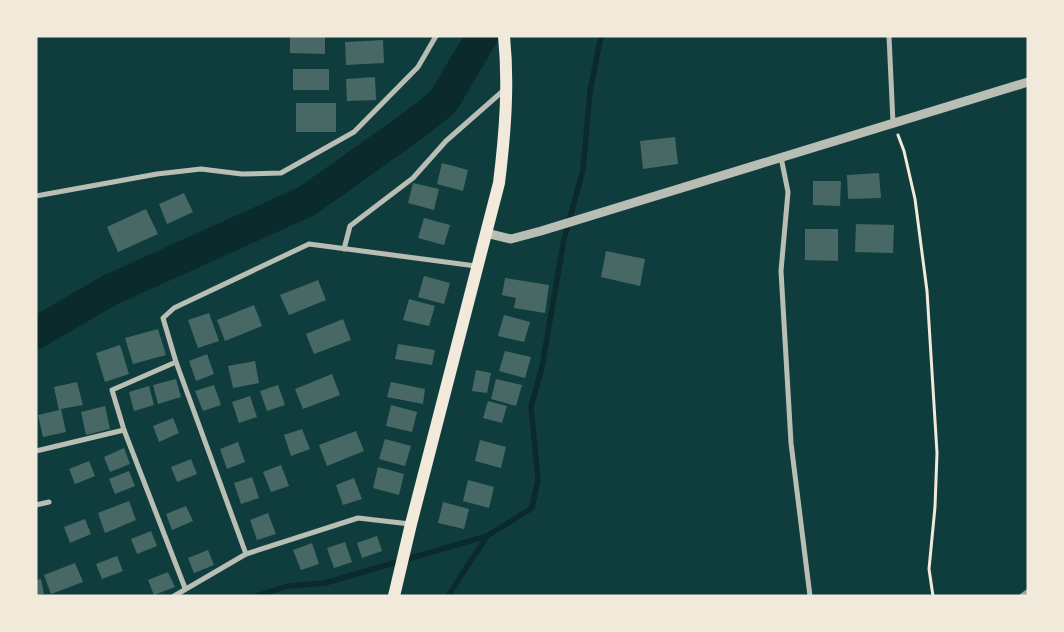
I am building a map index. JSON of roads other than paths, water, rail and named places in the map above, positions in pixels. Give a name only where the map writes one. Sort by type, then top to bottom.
[{"type":"main road","points":[[397,593],[411,524],[499,183],[505,134],[507,65],[504,36]]},
{"type":"street","points":[[36,196],[157,174],[201,169],[242,174],[281,174],[354,132],[418,67],[436,36]]},
{"type":"street","points":[[889,36],[893,124]]},
{"type":"street","points":[[486,233],[511,239],[541,231],[1028,82]]},
{"type":"street","points":[[344,249],[350,226],[413,178],[446,141],[506,88]]},
{"type":"street","points":[[781,157],[788,192],[781,271],[791,443],[810,596]]},
{"type":"street","points":[[246,554],[176,362],[163,318],[174,308],[309,244],[478,266]]},
{"type":"street","points":[[176,362],[112,390],[124,430],[185,588]]},
{"type":"street","points":[[36,451],[124,430]]},
{"type":"street","points":[[36,505],[49,502]]},
{"type":"street","points":[[174,596],[246,554],[358,518],[411,524]]},
{"type":"waterway","points":[[36,333],[110,290],[307,201],[443,102],[482,36]]},
{"type":"waterway","points":[[256,596],[288,586],[325,583],[487,536],[532,508],[538,479],[531,407],[542,367],[564,239],[583,170],[590,91],[601,36]]},
{"type":"waterway","points":[[448,596],[487,536]]},
{"type":"railway","points":[[1021,596],[1028,591]]}]
